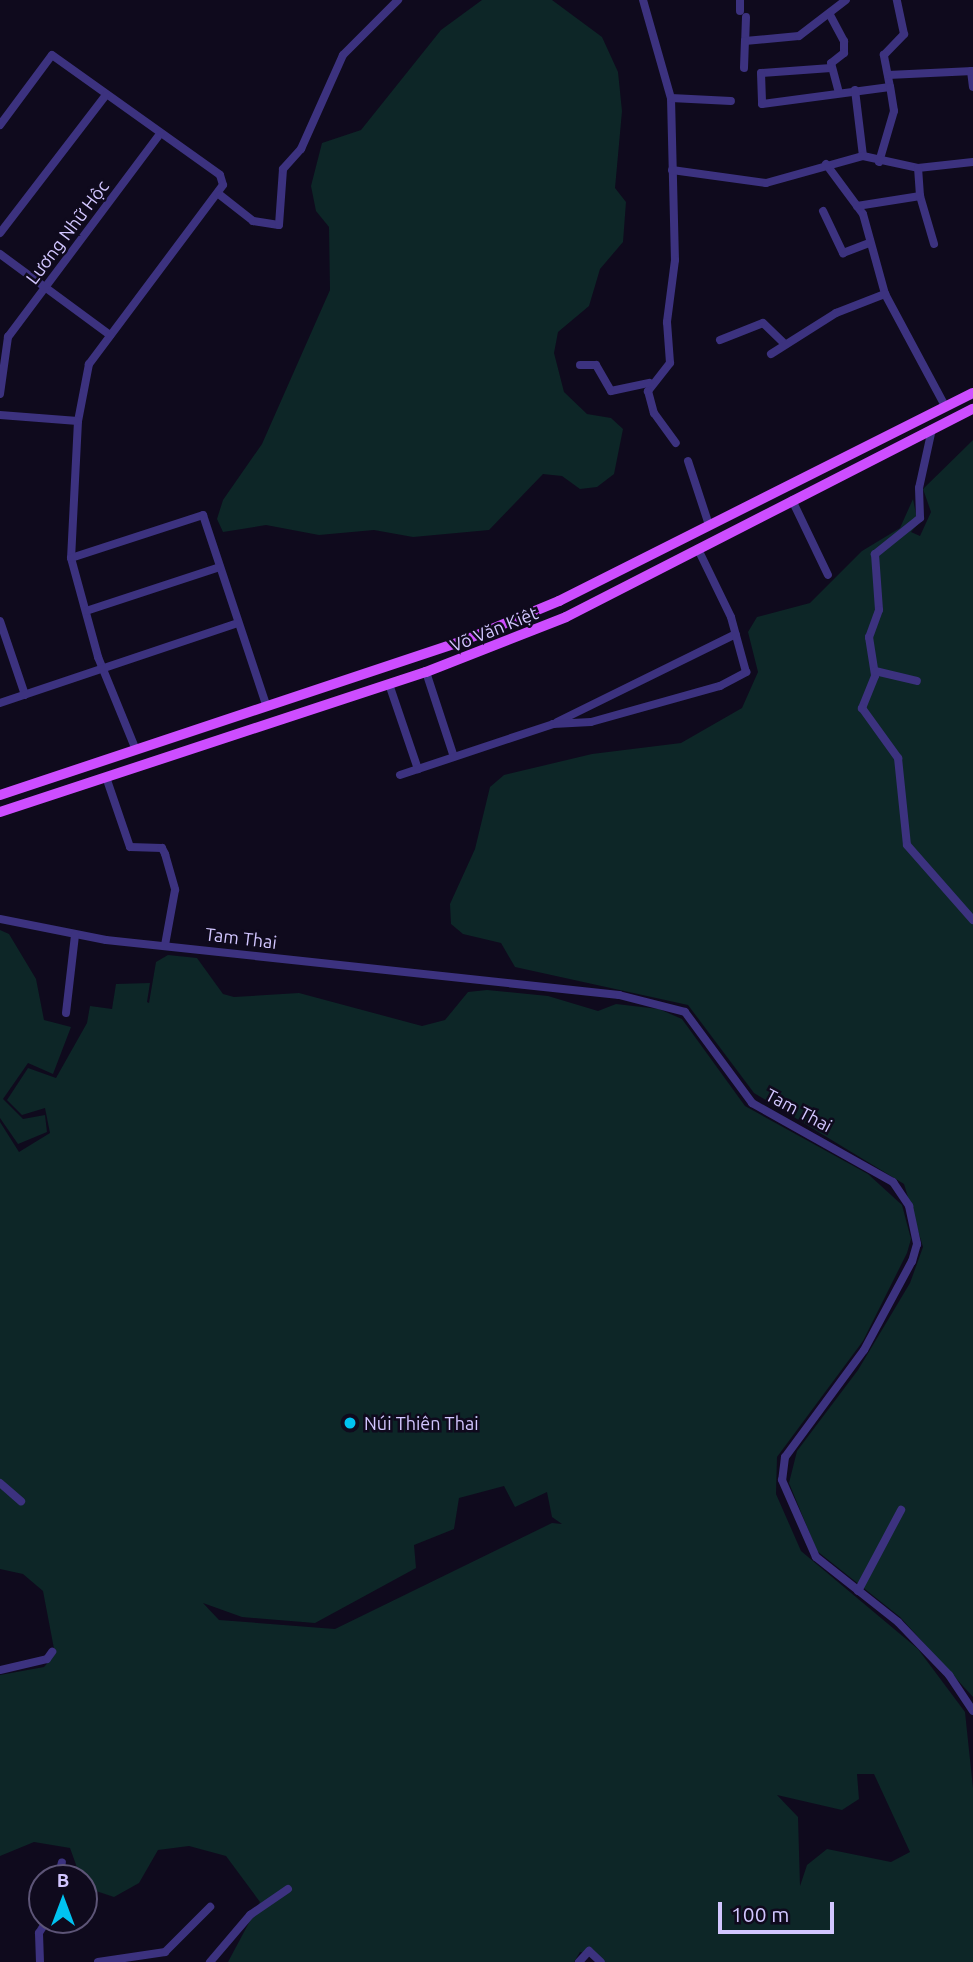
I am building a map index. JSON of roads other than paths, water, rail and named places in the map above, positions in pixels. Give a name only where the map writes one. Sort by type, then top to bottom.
[{"type":"main road","name":"Võ Văn Kiệt","points":[[0,795],[465,640],[559,601],[973,393]]},
{"type":"main road","name":"Võ Văn Kiệt","points":[[0,812],[426,672],[566,617],[973,409]]},
{"type":"main road","points":[[744,507],[752,521]]},
{"type":"main road","points":[[559,601],[566,617]]},
{"type":"street","points":[[220,195],[253,221],[279,225],[283,169],[299,153],[343,55],[398,0]]},
{"type":"street","points":[[580,365],[596,365],[611,391],[649,383],[670,363],[671,98],[643,0]]},
{"type":"street","points":[[740,0],[745,41],[744,68]]},
{"type":"street","points":[[745,41],[799,36],[830,15],[846,0]]},
{"type":"street","points":[[879,162],[894,111],[884,55],[904,38],[897,0]]},
{"type":"street","points":[[830,15],[840,24],[845,50],[831,68],[761,73],[762,104],[890,87]]},
{"type":"street","points":[[0,125],[52,55],[220,176],[220,195],[89,365],[78,421],[71,558],[103,668],[136,750]]},
{"type":"street","points":[[831,68],[839,93]]},
{"type":"street","points":[[888,75],[972,71],[973,87]]},
{"type":"street","points":[[855,90],[863,156]]},
{"type":"street","points":[[0,233],[106,95]]},
{"type":"street","points":[[671,98],[732,101]]},
{"type":"street","name":"Lương Nhữ Hộc","points":[[0,394],[8,337],[160,134]]},
{"type":"street","points":[[672,170],[766,183],[826,164],[863,156],[879,162],[918,168],[973,162]]},
{"type":"street","points":[[826,164],[836,187],[858,206],[884,294],[945,406]]},
{"type":"street","points":[[918,168],[920,196],[934,244]]},
{"type":"street","points":[[858,206],[920,196]]},
{"type":"street","points":[[823,211],[843,253],[869,243]]},
{"type":"street","points":[[0,254],[110,335]]},
{"type":"street","points":[[771,354],[784,343],[884,294]]},
{"type":"street","points":[[720,340],[763,323],[784,343]]},
{"type":"street","points":[[649,383],[654,413],[676,443]]},
{"type":"street","points":[[0,415],[78,421]]},
{"type":"street","points":[[932,429],[919,488],[920,518],[875,554],[878,610],[869,637],[875,671],[863,694],[863,715],[898,758],[907,845],[973,920]]},
{"type":"street","points":[[688,461],[709,525]]},
{"type":"street","points":[[792,500],[828,575]]},
{"type":"street","points":[[71,558],[203,515],[267,707]]},
{"type":"street","points":[[553,724],[591,722],[720,686],[746,672],[736,634],[698,548]]},
{"type":"street","points":[[86,611],[220,567]]},
{"type":"street","points":[[0,621],[26,695]]},
{"type":"street","points":[[0,704],[238,623]]},
{"type":"street","points":[[400,775],[553,724],[736,634]]},
{"type":"street","points":[[875,671],[917,681]]},
{"type":"street","points":[[426,672],[454,757]]},
{"type":"street","points":[[389,684],[418,769]]},
{"type":"street","points":[[106,777],[130,848],[162,848],[165,854],[175,890],[165,945]]},
{"type":"street","name":"Tam Thai","points":[[0,919],[75,935],[678,1007],[703,1030],[752,1103],[893,1182],[913,1217],[912,1261],[864,1350],[782,1465],[785,1490],[811,1552],[858,1591],[949,1675],[973,1712]]},
{"type":"street","points":[[66,1013],[75,935]]},
{"type":"street","points":[[0,1483],[21,1501]]},
{"type":"street","points":[[858,1591],[901,1510]]},
{"type":"street","points":[[0,1670],[47,1659],[52,1652]]},
{"type":"street","points":[[210,1962],[250,1915],[288,1889]]},
{"type":"street","points":[[98,1962],[165,1952],[210,1907]]},
{"type":"street","points":[[39,1934],[40,1962]]},
{"type":"street","points":[[579,1962],[589,1951],[601,1962]]},
{"type":"place","name":"Núi Thiên Thai","points":[[350,1423]]}]
